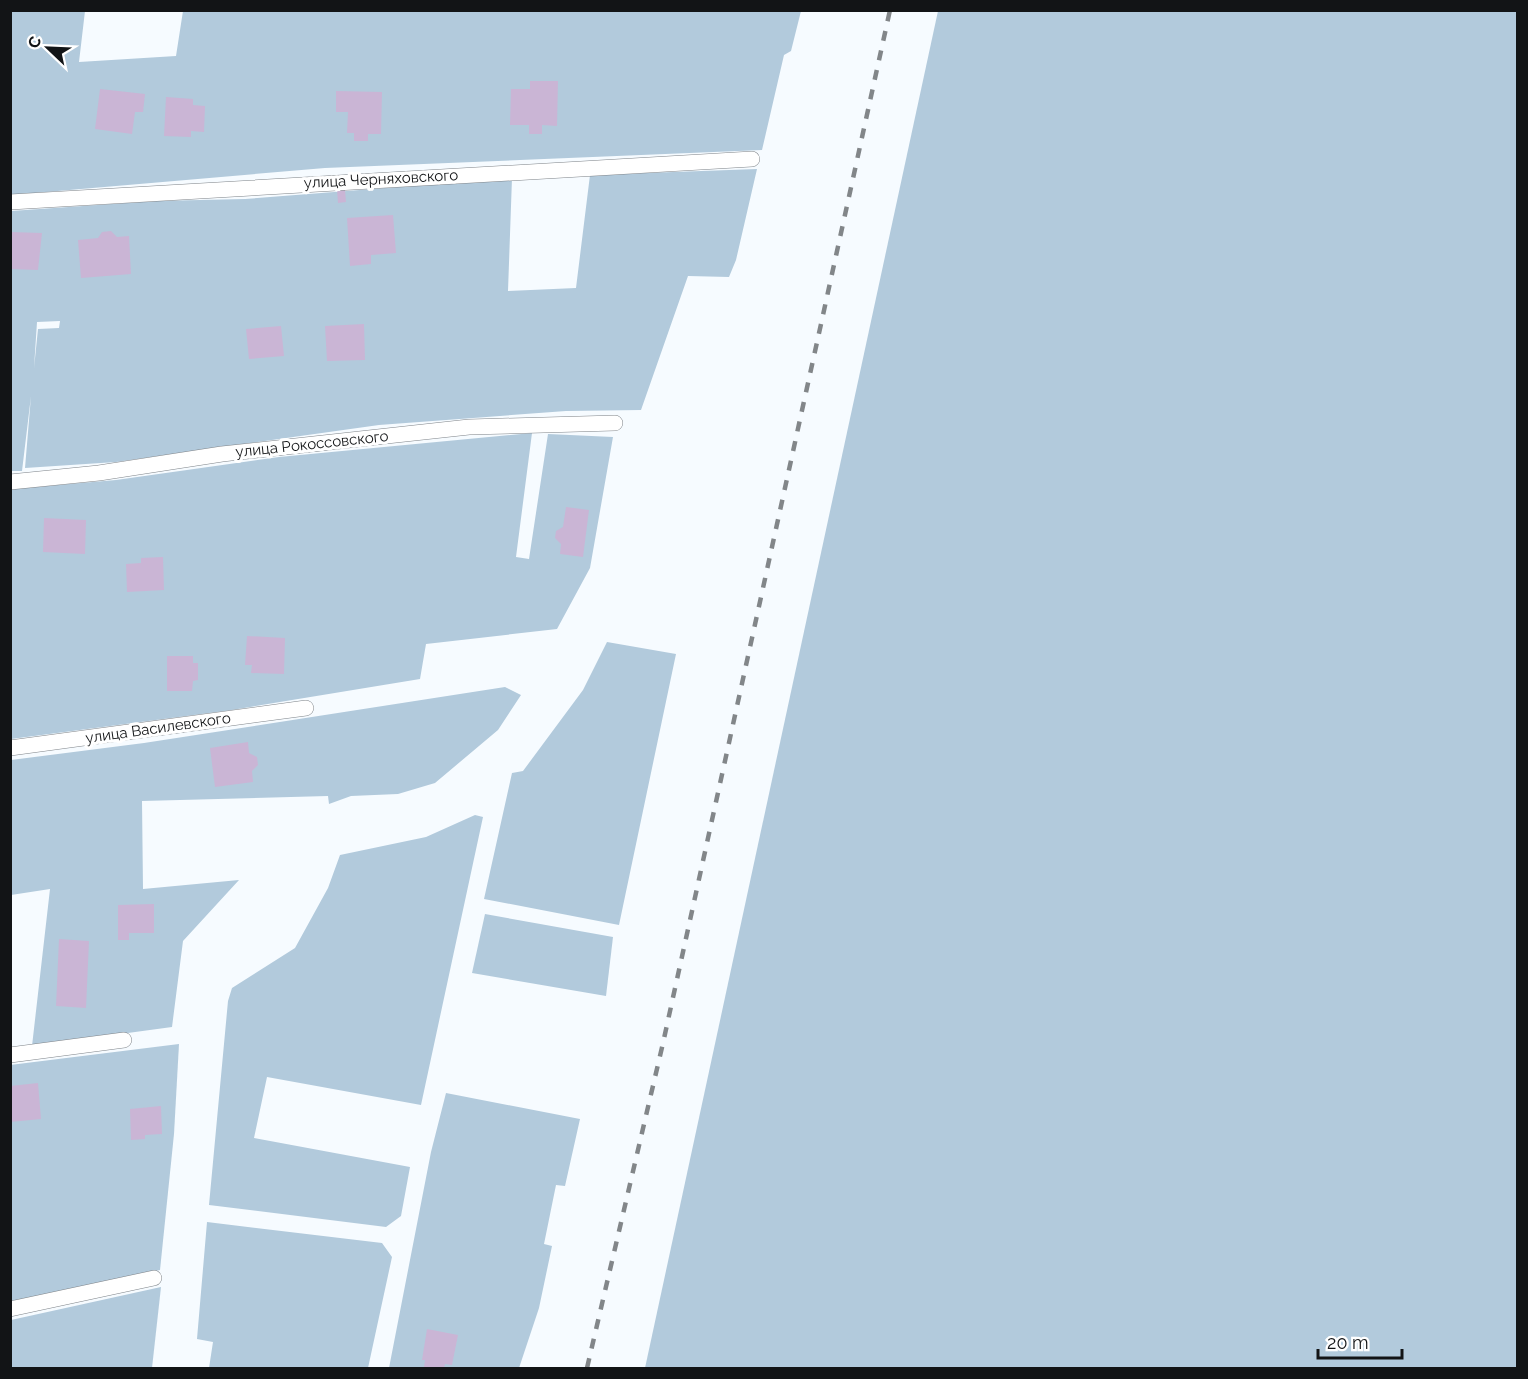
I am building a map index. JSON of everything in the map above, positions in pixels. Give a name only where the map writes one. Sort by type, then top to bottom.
[{"type":"lane","name":"улица Черняховского","points":[[10,202],[752,159]]},
{"type":"lane","name":"улица Рокоссовского","points":[[10,482],[99,473],[222,454],[469,427],[615,423]]},
{"type":"lane","name":"улица Василевского","points":[[10,748],[306,708]]},
{"type":"lane","points":[[10,1055],[124,1040]]},
{"type":"lane","points":[[10,1309],[154,1278]]},
{"type":"shaded area","points":[[11,11],[85,11],[79,62],[176,56],[183,11],[801,11],[791,51],[784,55],[762,150],[325,168],[11,195]]},
{"type":"shaded area","points":[[938,11],[1517,11],[1517,1368],[645,1368]]},
{"type":"shaded area","points":[[757,169],[736,260],[729,277],[688,276],[641,410],[566,411],[379,425],[116,462],[25,468],[31,396],[22,471],[11,471],[11,211],[155,201],[245,199],[512,178],[508,291],[576,288],[590,175]],"holes":[[[60,321],[59,328],[38,329],[34,368],[37,322]]]},
{"type":"shaded area","points":[[532,433],[516,557],[529,559],[548,434],[613,437],[590,568],[557,629],[426,644],[420,679],[232,710],[11,739],[11,489],[116,480],[279,457]]},
{"type":"shaded area","points":[[607,642],[676,654],[619,925],[484,899],[512,773],[523,771],[583,690]]},
{"type":"shaded area","points":[[505,687],[521,695],[498,730],[435,783],[398,794],[351,796],[329,804],[328,796],[142,801],[143,889],[239,880],[183,941],[172,1027],[32,1046],[50,889],[11,895],[11,760],[144,743]]},
{"type":"shaded area","points":[[475,815],[483,817],[421,1105],[267,1077],[254,1138],[410,1167],[401,1216],[386,1227],[209,1205],[228,1001],[232,988],[295,948],[328,888],[340,855],[426,837]]},
{"type":"shaded area","points":[[485,914],[613,937],[606,996],[472,973]]},
{"type":"shaded area","points":[[179,1044],[174,1134],[160,1270],[11,1302],[10,1065]]},
{"type":"shaded area","points":[[446,1093],[580,1119],[565,1186],[556,1185],[544,1244],[552,1246],[539,1308],[519,1368],[389,1368],[431,1152]]},
{"type":"shaded area","points":[[207,1222],[382,1243],[392,1257],[368,1368],[209,1368],[213,1342],[197,1339]]},
{"type":"shaded area","points":[[161,1287],[152,1368],[11,1368],[11,1320]]},
{"type":"building","points":[[530,81],[558,81],[557,126],[542,125],[542,134],[529,134],[529,125],[510,125],[511,89],[530,89]]},
{"type":"building","points":[[100,89],[145,94],[143,112],[135,112],[132,134],[95,129]]},
{"type":"building","points":[[336,91],[382,92],[381,134],[368,134],[368,141],[354,141],[354,133],[347,133],[348,112],[336,112]]},
{"type":"building","points":[[166,97],[193,99],[193,105],[205,106],[204,132],[191,131],[191,137],[164,136]]},
{"type":"building","points":[[337,190],[345,190],[346,202],[338,203]]},
{"type":"building","points":[[393,215],[396,253],[371,255],[371,264],[350,266],[347,218]]},
{"type":"building","points":[[111,231],[117,237],[129,236],[131,274],[81,278],[78,240],[98,238],[102,232]]},
{"type":"building","points":[[10,232],[42,233],[38,270],[10,269]]},
{"type":"building","points":[[364,324],[365,360],[327,361],[325,326]]},
{"type":"building","points":[[281,326],[284,356],[249,359],[246,329]]},
{"type":"building","points":[[566,507],[589,510],[583,557],[560,554],[561,544],[555,538],[556,531],[563,527]]},
{"type":"building","points":[[44,518],[86,520],[85,554],[43,552]]},
{"type":"building","points":[[163,557],[164,590],[127,592],[126,564],[141,563],[141,558]]},
{"type":"building","points":[[247,636],[285,638],[284,674],[251,673],[252,665],[245,665]]},
{"type":"building","points":[[167,656],[193,656],[193,663],[198,663],[198,680],[193,681],[192,691],[167,691]]},
{"type":"building","points":[[248,742],[249,753],[257,757],[258,765],[252,771],[253,782],[215,787],[210,748]]},
{"type":"building","points":[[154,904],[154,933],[129,933],[129,940],[118,940],[118,905]]},
{"type":"building","points":[[59,939],[89,941],[86,1008],[56,1006]]},
{"type":"building","points":[[38,1083],[41,1119],[10,1122],[10,1086]]},
{"type":"building","points":[[161,1106],[162,1134],[145,1135],[145,1139],[131,1140],[130,1109]]},
{"type":"building","points":[[427,1329],[458,1335],[452,1365],[445,1364],[444,1368],[424,1367],[425,1360],[422,1360]]},
{"type":"railway","points":[[587,1368],[663,1043],[890,10]]}]
